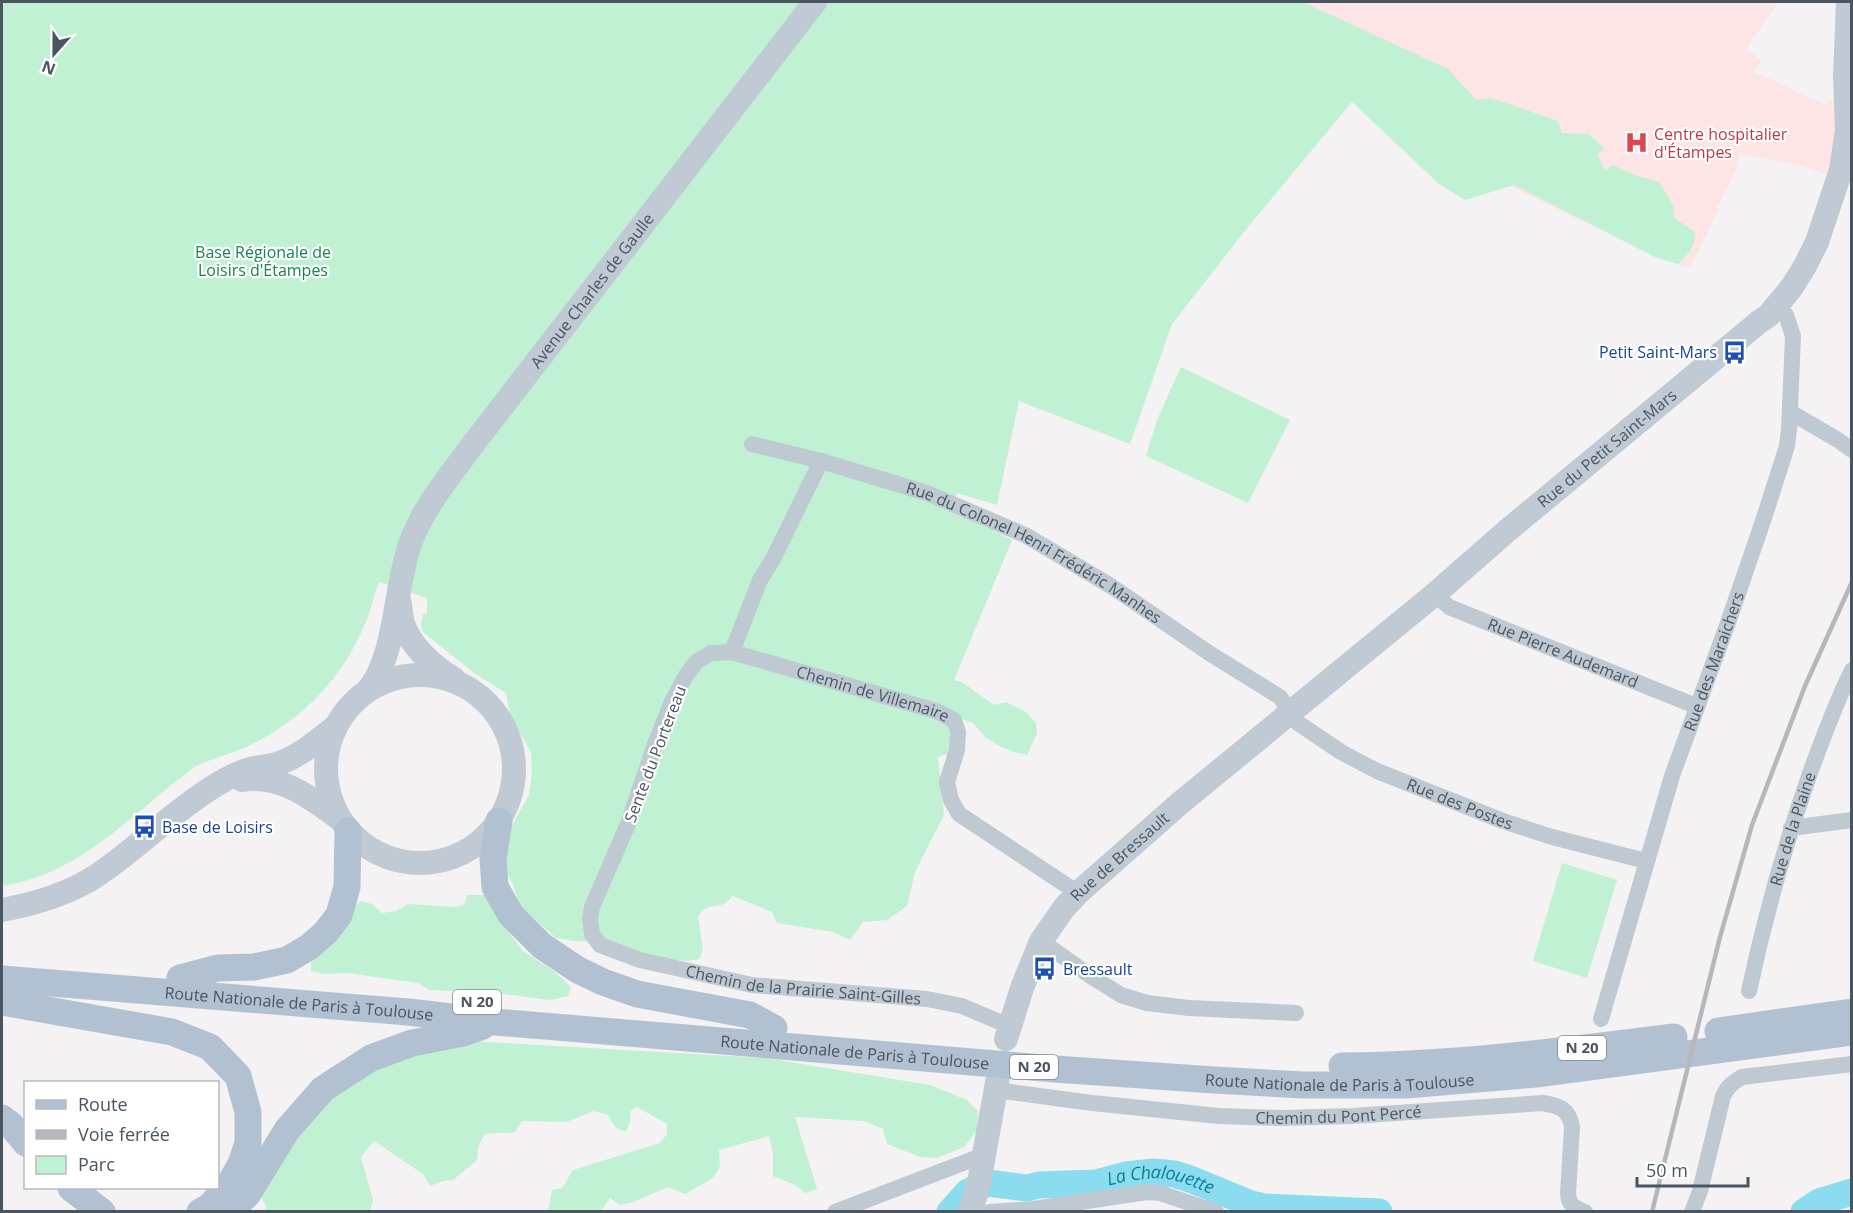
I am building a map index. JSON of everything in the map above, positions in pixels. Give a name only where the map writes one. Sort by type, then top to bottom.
[{"type":"main road","name":"Avenue Charles de Gaulle","points":[[368,690],[374,684],[385,658],[404,564],[427,509],[477,439],[815,2]]},
{"type":"main road","name":"Rue du Petit Saint-Mars","points":[[1289,713],[1435,594],[1508,530],[1759,321],[1768,316],[1797,280],[1817,242],[1842,170],[1849,130],[1845,76],[1848,2]]},
{"type":"main road","name":"Avenue Charles de Gaulle","points":[[398,595],[403,623],[418,648],[440,670],[462,685]]},
{"type":"main road","points":[[180,978],[218,968],[254,967],[287,960],[309,947],[326,932],[339,915],[347,888],[343,824],[331,803],[325,776],[325,760],[335,727],[350,706],[368,690],[393,678],[407,676],[436,676],[462,685],[475,693],[495,712],[504,726],[512,748],[514,775],[508,804],[499,821],[481,841],[469,850],[445,860],[421,864],[395,861],[370,850],[343,824],[303,792],[274,781],[248,779],[219,783]]},
{"type":"main road","name":"Rue de Bressault","points":[[1007,1033],[1041,941],[1064,908],[1179,804],[1289,713]]},
{"type":"main road","points":[[2,910],[42,901],[95,877],[187,803],[219,783],[247,770],[287,759],[304,750],[335,727]]},
{"type":"main road","points":[[499,821],[493,860],[495,887],[511,915],[542,946],[578,970],[603,982],[637,994],[750,1015],[774,1028]]},
{"type":"main road","name":"Route Nationale de Paris à Toulouse","points":[[2,963],[1203,1064],[1323,1067],[1406,1065],[1534,1054],[1851,1012]]},
{"type":"main road","name":"Route Nationale de Paris à Toulouse","points":[[2,979],[1055,1069],[1303,1084],[1406,1085],[1536,1074],[1851,1032]]},
{"type":"main road","points":[[2,1002],[172,1032],[210,1047],[238,1076],[248,1112],[248,1143],[241,1164],[228,1187],[200,1212]]},
{"type":"main road","points":[[228,1212],[248,1195],[287,1130],[323,1089],[371,1058],[412,1043],[463,1033],[495,1022]]},
{"type":"main road","points":[[978,1208],[982,1166],[997,1083]]},
{"type":"main road","points":[[2,1118],[24,1141]]},
{"type":"main road","points":[[58,1189],[73,1212]]},
{"type":"main road","points":[[72,1189],[102,1212]]},
{"type":"street","name":"Rue des Maraichers","points":[[1601,1019],[1672,776],[1729,620],[1782,464],[1789,430],[1793,336],[1786,315],[1776,305]]},
{"type":"street","points":[[1790,412],[1851,450]]},
{"type":"street","name":"Rue du Colonel Henri Frédéric Manhes","points":[[752,444],[821,461],[927,493],[1026,535],[1111,586],[1209,653],[1280,697],[1289,713]]},
{"type":"street","points":[[732,652],[760,580],[773,559],[821,461]]},
{"type":"street","name":"Rue Pierre Audemard","points":[[1435,594],[1449,607],[1696,706]]},
{"type":"street","name":"Chemin de Villemaire","points":[[732,652],[936,711],[954,720],[958,732],[957,750],[947,782],[951,800],[959,814],[1078,893]]},
{"type":"street","name":"Sente du Portereau","points":[[600,945],[592,934],[590,918],[592,907],[628,824],[671,704],[696,662],[711,653],[732,652]]},
{"type":"street","name":"Rue de la Plaine","points":[[1749,991],[1770,897],[1791,828],[1836,701],[1851,670]]},
{"type":"street","name":"Rue des Postes","points":[[1289,713],[1306,729],[1341,752],[1377,771],[1503,821],[1552,837],[1646,861]]},
{"type":"street","points":[[1791,828],[1851,820]]},
{"type":"street","points":[[1041,941],[1121,995],[1147,1003],[1189,1008],[1296,1013]]},
{"type":"street","name":"Chemin de la Prairie Saint-Gilles","points":[[600,945],[640,960],[752,986],[927,999],[962,1006],[1007,1033]]},
{"type":"street","points":[[1692,1212],[1700,1191],[1723,1096],[1733,1082],[1742,1077],[1851,1064]]},
{"type":"street","name":"Chemin du Pont Percé","points":[[997,1083],[1092,1103],[1219,1116],[1282,1118],[1352,1116],[1543,1103],[1554,1105],[1563,1109],[1570,1118],[1572,1127],[1569,1203],[1585,1212]]},
{"type":"street","points":[[835,1212],[982,1166]]},
{"type":"street","points":[[978,1208],[1034,1209],[1097,1205],[1147,1192],[1160,1193],[1216,1212]]},
{"type":"shaded area","name":"Centre hospitalier d'Étampes","points":[[1300,2],[1778,2],[1746,49],[1761,60],[1754,73],[1828,105],[1829,98],[1835,103],[1835,156],[1830,175],[1787,162],[1740,154],[1736,170],[1717,208],[1719,209],[1690,268],[1674,263],[1463,163]]},
{"type":"green space","name":"Base Régionale de Loisirs d'Étampes","points":[[2,2],[1303,2],[1448,69],[1476,100],[1491,98],[1558,121],[1562,133],[1589,134],[1605,149],[1597,154],[1605,170],[1613,165],[1637,176],[1659,182],[1673,205],[1674,218],[1695,232],[1695,238],[1691,250],[1678,264],[1655,257],[1514,185],[1465,200],[1439,184],[1352,102],[1248,227],[1172,324],[1130,444],[1019,401],[997,505],[957,493],[952,510],[1012,540],[954,680],[962,682],[994,705],[1006,702],[1026,712],[1036,723],[1037,733],[1027,755],[1000,746],[986,738],[973,723],[951,715],[948,728],[953,745],[950,753],[938,757],[944,815],[915,872],[907,906],[887,920],[863,922],[850,940],[833,932],[777,923],[772,912],[733,896],[721,905],[704,909],[698,917],[703,950],[699,959],[687,961],[653,958],[606,942],[556,938],[520,906],[513,885],[505,871],[506,836],[529,795],[532,773],[531,752],[510,716],[506,693],[474,673],[423,632],[421,624],[423,614],[427,613],[427,598],[379,582],[355,646],[331,681],[302,711],[267,736],[248,746],[196,766],[82,855],[57,869],[31,879],[2,886]]},
{"type":"green space","points":[[1181,367],[1290,420],[1248,503],[1146,456],[1157,420]]},
{"type":"green space","points":[[1562,863],[1617,880],[1587,978],[1533,961]]},
{"type":"green space","points":[[467,895],[489,895],[511,935],[523,951],[555,972],[571,987],[568,996],[550,1000],[505,994],[429,990],[418,983],[348,973],[324,974],[311,971],[311,962],[316,953],[360,901],[372,904],[382,913],[396,911],[408,904],[455,907],[464,905]]},
{"type":"green space","points":[[452,1040],[765,1058],[930,1085],[967,1100],[978,1111],[977,1130],[964,1147],[937,1158],[920,1157],[887,1144],[883,1129],[864,1121],[795,1117],[817,1189],[805,1193],[795,1185],[773,1176],[773,1153],[769,1136],[719,1150],[720,1167],[713,1178],[685,1194],[668,1187],[620,1205],[610,1198],[601,1211],[548,1211],[552,1190],[562,1188],[573,1170],[660,1143],[667,1134],[667,1124],[637,1107],[631,1110],[626,1132],[616,1128],[608,1115],[594,1111],[566,1122],[522,1121],[515,1132],[485,1134],[479,1144],[477,1160],[453,1180],[430,1186],[423,1174],[374,1141],[361,1157],[373,1200],[370,1211],[263,1211],[267,1208],[260,1195],[263,1160],[358,1068]]},
{"type":"waterway","name":"La Chalouette","points":[[950,1212],[968,1192],[988,1183],[1027,1188],[1039,1185],[1096,1183],[1126,1175],[1154,1172],[1174,1174],[1190,1179],[1264,1207],[1379,1212]]},
{"type":"waterway","name":"La Chalouette","points":[[1804,1212],[1819,1202],[1852,1192]]},
{"type":"railway","points":[[1652,1212],[1720,937],[1752,825],[1805,686],[1852,582]]},
{"type":"place","name":"Centre hospitalier d'Étampes","points":[[1636,143]]},
{"type":"place","name":"Petit Saint-Mars","points":[[1735,352]]},
{"type":"place","name":"Base de Loisirs","points":[[144,827]]},
{"type":"place","name":"Bressault","points":[[1045,969]]}]
